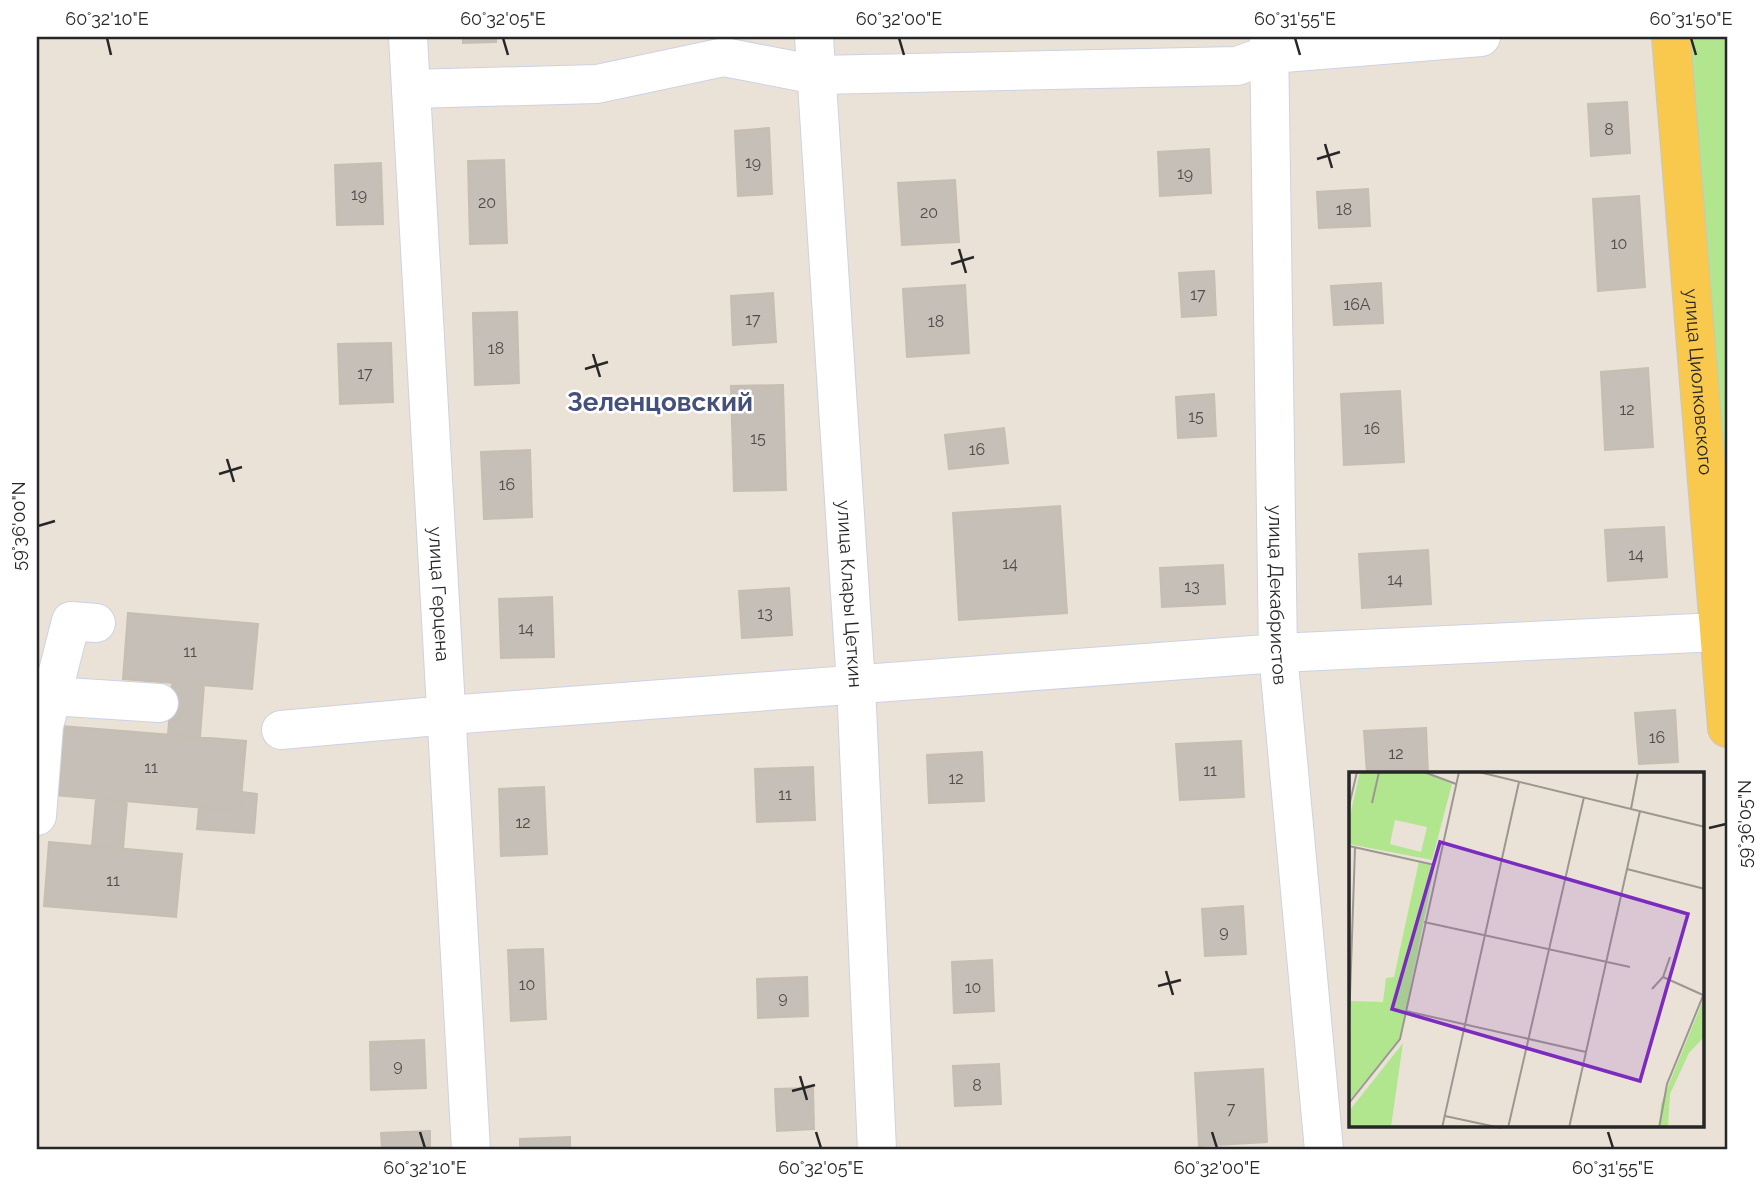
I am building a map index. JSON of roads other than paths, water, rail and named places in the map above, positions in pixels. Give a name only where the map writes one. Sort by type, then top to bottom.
[{"type":"main road","name":"улица Циолковского","points":[[1671,37],[1727,728]]},
{"type":"street","name":"улица Герцена","points":[[408,37],[471,1150]]},
{"type":"street","name":"улица Клары Цеткин","points":[[814,37],[856,685],[877,1150]]},
{"type":"street","points":[[411,89],[597,84],[724,57],[817,75],[1237,66],[1270,46],[1481,37]]},
{"type":"street","name":"улица Декабристов","points":[[1270,46],[1278,653],[1324,1150]]},
{"type":"street","points":[[37,816],[44,716],[71,621],[96,623]]},
{"type":"street","points":[[281,730],[1278,653],[1718,632]]},
{"type":"street","points":[[44,716],[159,703]]},
{"type":"district","name":"Зеленцовский","points":[[660,402]]}]
